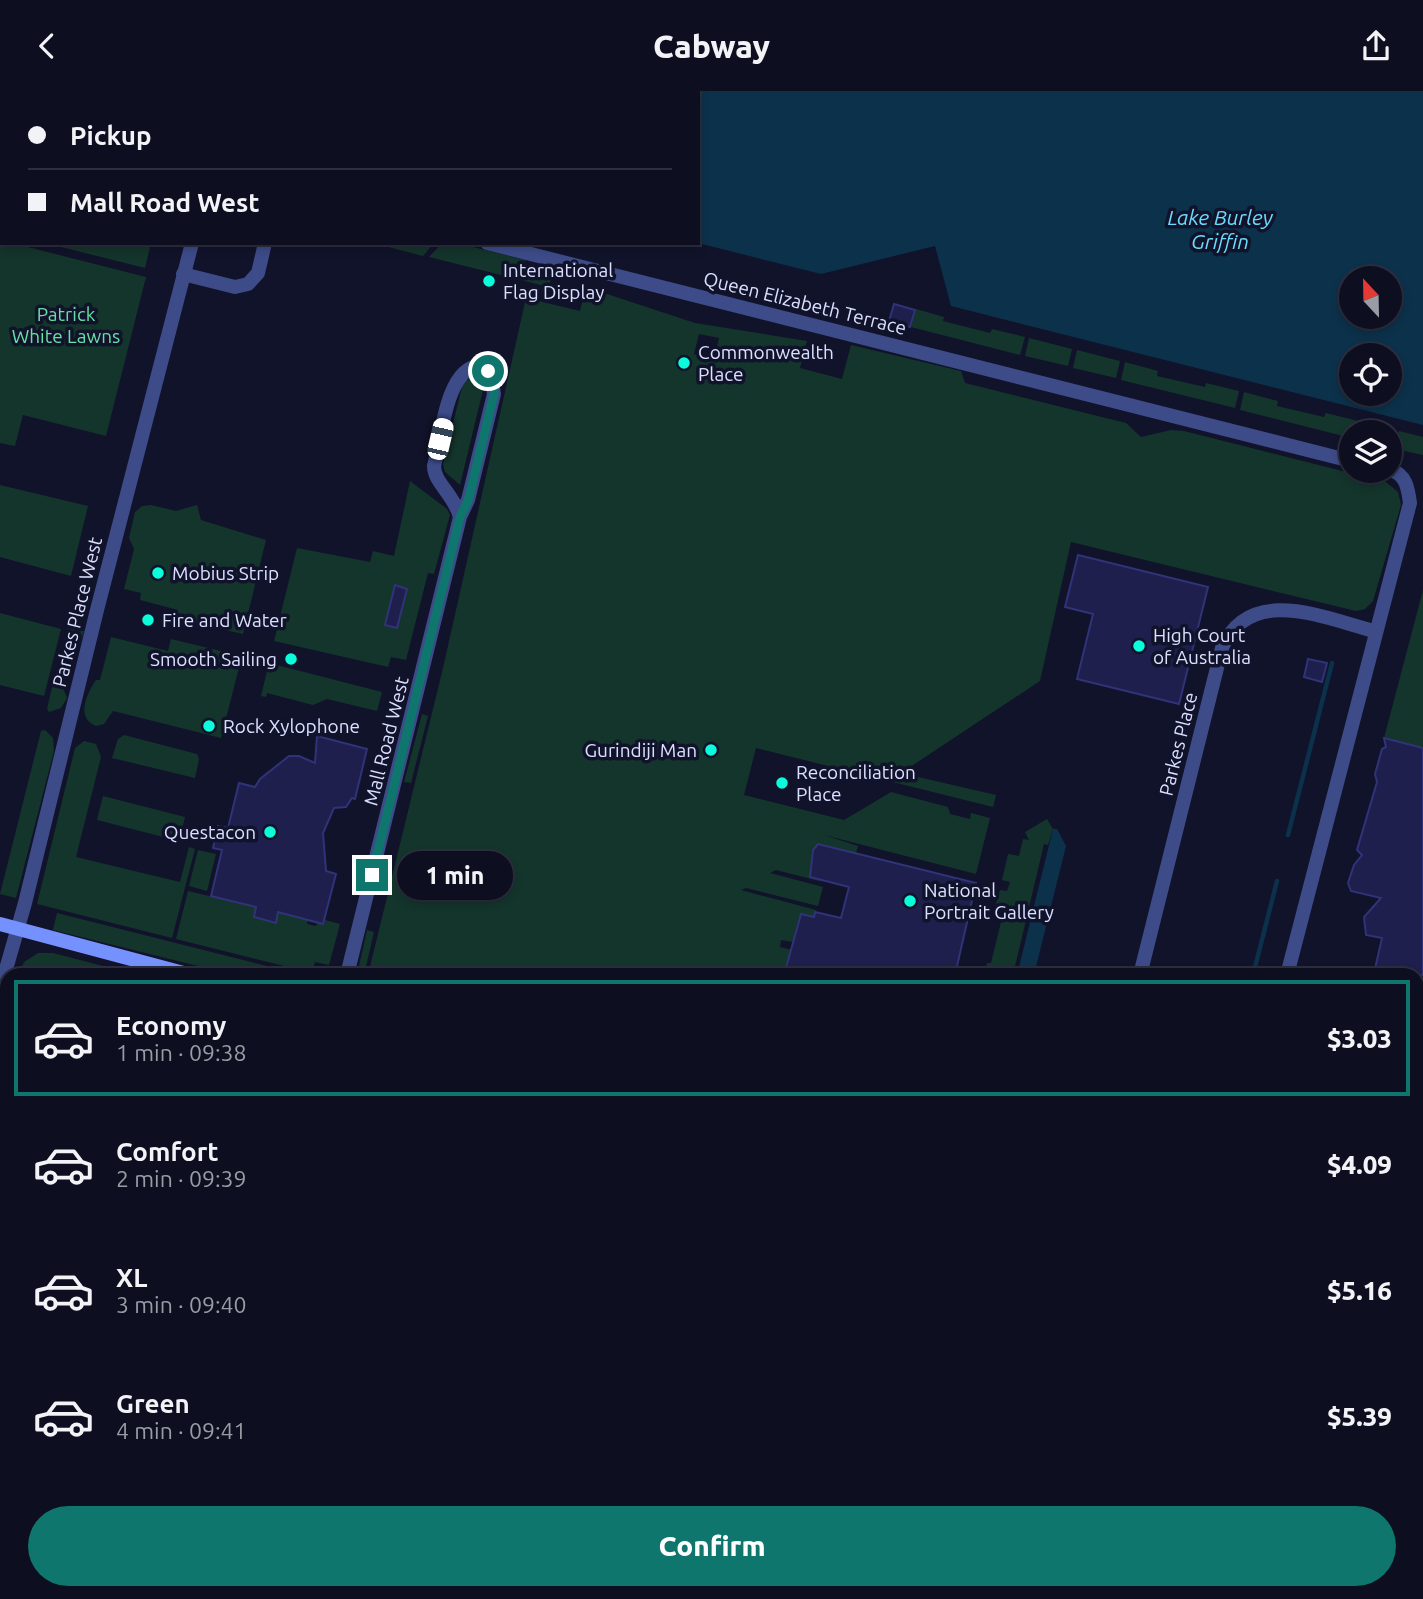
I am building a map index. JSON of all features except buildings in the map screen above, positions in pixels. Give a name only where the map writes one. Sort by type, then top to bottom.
[{"type":"main road","points":[[0,924],[8,931],[162,968]]},
{"type":"street","name":"Parkes Place West","points":[[3,968],[8,931],[25,903],[191,245]]},
{"type":"street","points":[[183,274],[235,287],[248,285],[258,273],[265,245]]},
{"type":"street","name":"Queen Elizabeth Terrace","points":[[495,245],[1339,458]]},
{"type":"street","name":"Mall Road West","points":[[349,968],[460,517],[468,501],[495,390],[491,375],[479,366],[464,370],[454,383],[434,466],[436,478],[452,495],[460,517]]},
{"type":"street","points":[[1289,968],[1374,631],[1410,503],[1407,483],[1402,477]]},
{"type":"street","name":"Parkes Place","points":[[1142,968],[1222,648],[1229,633],[1246,618],[1269,610],[1293,610],[1374,631]]},
{"type":"green space","name":"Patrick White Lawns","points":[[0,245],[20,245],[146,277],[106,436],[23,415],[15,446],[0,443]]},
{"type":"green space","points":[[53,245],[151,245],[145,268]]},
{"type":"green space","points":[[381,245],[432,245],[423,256]]},
{"type":"green space","points":[[440,245],[465,245],[525,260],[523,270],[539,273],[541,265],[553,268],[549,287],[429,257]]},
{"type":"green space","points":[[586,287],[695,323],[807,341],[800,368],[842,379],[851,345],[961,371],[965,383],[1126,423],[1141,437],[1171,430],[1184,431],[1339,470],[1339,483],[1387,483],[1398,492],[1401,505],[1373,601],[1365,609],[1356,611],[1071,542],[1040,681],[901,773],[996,795],[993,807],[756,748],[744,795],[844,820],[891,792],[948,807],[950,814],[970,819],[971,813],[990,818],[976,874],[824,835],[858,846],[856,853],[818,844],[812,850],[810,876],[823,882],[776,870],[770,873],[823,887],[818,906],[746,888],[741,890],[816,910],[814,917],[801,914],[793,942],[781,940],[780,947],[792,950],[786,968],[370,968],[443,668],[526,298],[580,311]],"holes":[[[699,334],[719,338],[714,358],[694,354]]]},
{"type":"green space","points":[[916,309],[944,317],[943,321],[990,333],[992,329],[1025,337],[1020,355],[911,327]]},
{"type":"green space","points":[[1029,338],[1072,349],[1068,366],[1025,356]]},
{"type":"green space","points":[[1077,350],[1120,361],[1116,378],[1073,368]]},
{"type":"green space","points":[[1125,362],[1158,371],[1157,376],[1205,387],[1206,383],[1239,391],[1235,408],[1121,380]]},
{"type":"green space","points":[[474,378],[480,382],[483,390],[460,485],[445,472],[443,464],[462,387],[465,381]]},
{"type":"green space","points":[[1244,392],[1278,401],[1277,406],[1324,417],[1326,413],[1354,420],[1339,420],[1339,435],[1240,410]]},
{"type":"green space","points":[[1402,432],[1423,437],[1423,455],[1402,450]]},
{"type":"green space","points":[[410,481],[447,509],[450,515],[434,574],[428,573],[406,660],[391,657],[388,667],[274,641],[297,548],[370,562],[373,551],[394,556]]},
{"type":"green space","points":[[0,485],[88,506],[71,576],[0,557]]},
{"type":"green space","points":[[151,505],[176,511],[197,505],[201,520],[266,540],[243,634],[176,619],[178,610],[140,600],[141,593],[124,589],[134,549],[129,538],[135,512],[142,506]]},
{"type":"green space","points":[[1423,590],[1423,746],[1421,748],[1384,738]]},
{"type":"green space","points":[[0,613],[61,629],[44,696],[0,685]]},
{"type":"green space","points":[[68,627],[84,631],[80,643],[71,650],[62,648]]},
{"type":"green space","points":[[111,637],[168,651],[171,639],[242,656],[221,738],[113,711],[104,724],[96,726],[90,722],[84,711],[85,705],[96,680],[100,680]]},
{"type":"green space","points":[[269,663],[382,692],[377,711],[327,699],[313,705],[267,693],[266,697],[261,696]]},
{"type":"green space","points":[[53,683],[62,685],[67,698],[61,708],[49,712],[47,709]]},
{"type":"green space","points":[[422,714],[428,716],[411,783],[404,782]]},
{"type":"green space","points":[[45,730],[53,738],[54,751],[16,898],[0,894],[41,731]]},
{"type":"green space","points":[[124,735],[197,754],[199,759],[195,778],[112,758],[118,739]]},
{"type":"green space","points":[[84,741],[96,744],[101,757],[76,857],[180,882],[189,847],[195,849],[172,938],[37,904],[75,748]]},
{"type":"green space","points":[[103,796],[185,817],[179,841],[97,820]]},
{"type":"green space","points":[[1047,819],[1053,829],[1048,845],[1044,844],[1015,968],[986,968],[987,963],[991,963],[1002,918],[993,915],[1000,890],[1007,891],[1010,882],[1002,880],[1008,854],[1019,856],[1023,839],[1029,840],[1025,832]]},
{"type":"green space","points":[[198,850],[216,854],[207,891],[189,886]]},
{"type":"green space","points":[[188,891],[256,907],[254,917],[275,923],[278,912],[308,920],[307,924],[316,926],[318,922],[324,924],[325,920],[340,924],[329,965],[315,962],[313,968],[292,968],[176,939]]},
{"type":"green space","points":[[57,913],[274,968],[206,968],[53,930]]},
{"type":"green space","points":[[367,930],[374,932],[366,968],[359,968]]},
{"type":"green space","points":[[38,953],[53,953],[111,968],[21,968],[24,962]]},
{"type":"water","name":"Lake Burley Griffin","points":[[700,91],[1423,91],[1423,425],[1348,406],[1402,406],[1402,343],[1339,343],[1339,404],[951,306],[935,246],[821,274],[700,244]]},
{"type":"water","points":[[1053,829],[1057,829],[1066,846],[1036,968],[1019,968]]},
{"type":"pier","points":[[934,247],[951,310],[933,250],[823,276]]},
{"type":"waterway","points":[[1288,835],[1332,663]]},
{"type":"waterway","points":[[1255,968],[1277,881]]},
{"type":"place","name":"International Flag Display","points":[[489,281]]},
{"type":"place","name":"Commonwealth Place","points":[[684,363]]},
{"type":"place","name":"Mobius Strip","points":[[158,573]]},
{"type":"place","name":"Fire and Water","points":[[148,620]]},
{"type":"place","name":"High Court of Australia","points":[[1139,646]]},
{"type":"place","name":"Smooth Sailing","points":[[291,659]]},
{"type":"place","name":"Rock Xylophone","points":[[209,726]]},
{"type":"place","name":"Gurindiji Man","points":[[711,750]]},
{"type":"place","name":"Reconciliation Place","points":[[782,783]]},
{"type":"place","name":"Questacon","points":[[270,832]]},
{"type":"place","name":"National Portrait Gallery","points":[[910,901]]},
{"type":"route","points":[[372,875],[460,517],[468,501],[495,390],[488,371]]}]
